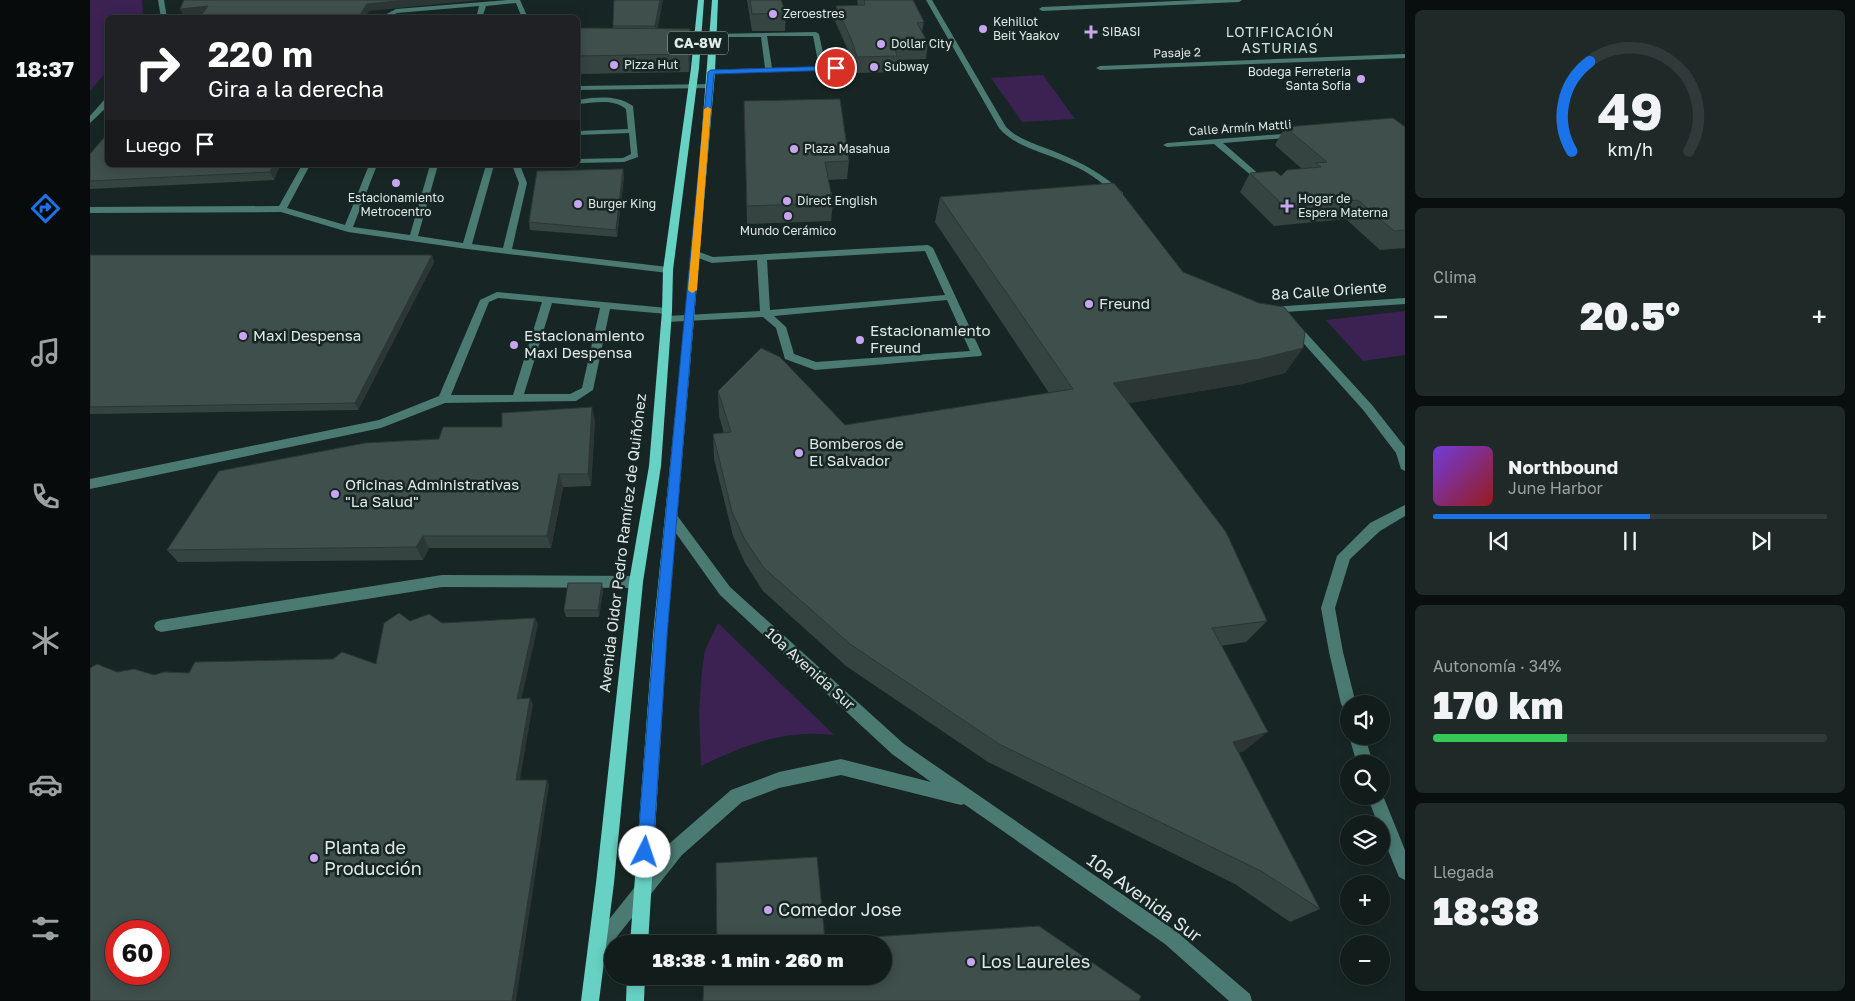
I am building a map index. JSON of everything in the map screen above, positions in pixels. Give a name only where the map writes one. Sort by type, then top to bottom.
[{"type":"main road","name":"Avenida Oidor Pedro Ramírez de Quiñónez","points":[[590,1001],[636,582],[655,466],[667,315],[668,270],[698,42],[701,0]]},
{"type":"main road","name":"CA-8W","points":[[640,935],[660,636],[696,254],[711,72],[714,0]]},
{"type":"main road","points":[[635,1001],[636,985]]},
{"type":"street","points":[[161,0],[164,15]]},
{"type":"street","points":[[929,0],[1003,128],[1012,137],[1089,170],[1105,179],[1128,205]]},
{"type":"street","points":[[1042,9],[1239,0]]},
{"type":"street","points":[[388,15],[396,11],[518,1],[523,15]]},
{"type":"street","points":[[480,15],[483,4]]},
{"type":"street","points":[[430,15],[433,8]]},
{"type":"street","points":[[713,35],[816,34],[823,69]]},
{"type":"street","points":[[764,36],[769,71]]},
{"type":"street","points":[[689,42],[698,42]]},
{"type":"street","name":"Pasaje 2","points":[[1100,68],[1405,56]]},
{"type":"street","points":[[711,72],[850,68]]},
{"type":"street","points":[[580,88],[710,86]]},
{"type":"street","points":[[580,102],[619,100],[626,103],[630,108],[635,155],[632,158],[580,161]]},
{"type":"street","points":[[90,122],[105,104]]},
{"type":"street","points":[[580,133],[631,131]]},
{"type":"street","name":"Calle Armín Mattli","points":[[1167,145],[1301,134]]},
{"type":"street","points":[[1216,141],[1271,190]]},
{"type":"street","points":[[282,209],[305,167]]},
{"type":"street","points":[[348,229],[372,167]]},
{"type":"street","points":[[413,239],[433,167]]},
{"type":"street","points":[[467,246],[489,167]]},
{"type":"street","points":[[507,251],[523,183],[517,167]]},
{"type":"street","points":[[90,210],[282,209],[348,229],[467,246],[668,270]]},
{"type":"street","points":[[696,254],[712,260],[928,248],[977,354],[815,366],[789,356],[781,327],[765,314],[762,258]]},
{"type":"street","points":[[444,399],[485,300],[497,295],[606,305],[689,318],[765,314],[952,297]]},
{"type":"street","points":[[516,398],[548,300]]},
{"type":"street","name":"8a Calle Oriente","points":[[1263,310],[1405,301]]},
{"type":"street","points":[[90,484],[381,424],[444,399],[572,398],[587,390],[606,305]]},
{"type":"street","points":[[1280,310],[1368,408],[1402,452],[1405,466]]},
{"type":"street","points":[[1347,695],[1328,608],[1344,556],[1374,527],[1405,510]]},
{"type":"street","name":"10a Avenida Sur","points":[[672,518],[725,591],[898,750],[1171,938],[1243,1001]]},
{"type":"street","points":[[161,626],[442,581],[636,582]]},
{"type":"street","name":"10a Avenida Sur","points":[[597,948],[676,849],[737,796],[780,780],[841,767],[969,798]]},
{"type":"street","points":[[1379,805],[1405,871]]},
{"type":"shaded area","points":[[90,0],[142,0],[143,15],[105,15],[105,73],[90,91]]},
{"type":"shaded area","points":[[1043,75],[1075,119],[1022,122],[991,78]]},
{"type":"shaded area","points":[[1405,311],[1405,355],[1363,361],[1326,320]]},
{"type":"shaded area","points":[[718,623],[834,735],[799,734],[765,740],[733,751],[701,766],[699,712],[702,670],[705,650]]},
{"type":"building","points":[[184,0],[406,0],[367,4],[360,15],[201,15],[208,6],[180,9]]},
{"type":"building","points":[[614,0],[660,0],[655,26],[613,26]]},
{"type":"building","points":[[750,0],[781,0],[786,13],[752,14]]},
{"type":"building","points":[[864,0],[913,0],[924,22],[917,23],[928,43],[894,45],[897,56],[857,57],[836,6],[865,5]]},
{"type":"building","points":[[580,29],[690,29],[688,54],[580,56]]},
{"type":"building","name":"Plaza Masahua","points":[[840,99],[849,161],[825,162],[833,203],[747,206],[744,101]]},
{"type":"building","points":[[1393,118],[1405,127],[1405,230],[1394,231],[1358,200],[1285,207],[1250,173],[1275,171],[1281,176],[1287,170],[1321,167],[1316,163],[1327,162],[1285,127]]},
{"type":"building","points":[[105,136],[105,167],[272,167],[270,172],[90,181],[90,154]]},
{"type":"building","name":"Burger King","points":[[623,169],[616,230],[529,222],[537,171]]},
{"type":"building","points":[[1114,183],[1183,272],[1259,303],[1284,307],[1305,332],[1303,348],[1259,359],[1113,383],[1226,532],[1267,621],[1212,628],[1268,732],[1233,742],[1320,909],[1261,871],[999,744],[850,644],[764,568],[745,540],[732,512],[713,434],[731,432],[718,391],[761,348],[780,357],[845,425],[1073,389],[940,197]]},
{"type":"building","name":"Maxi Despensa","points":[[90,255],[432,255],[355,403],[90,407]]},
{"type":"building","name":"Oficinas Administrativas \"La Salud\"","points":[[592,407],[588,474],[559,474],[547,536],[423,536],[416,547],[167,550],[219,471],[365,443],[439,439],[443,427],[502,427],[502,413]]},
{"type":"building","points":[[568,583],[602,583],[598,610],[564,610]]},
{"type":"building","name":"Planta de Producción","points":[[399,613],[410,621],[429,614],[442,623],[535,618],[517,699],[530,698],[516,780],[547,780],[512,1001],[90,1001],[90,668],[97,664],[117,672],[134,669],[154,675],[164,672],[189,673],[195,662],[333,659],[342,652],[376,664],[384,623]]},
{"type":"building","points":[[817,857],[825,935],[717,935],[716,863]]},
{"type":"building","points":[[1039,926],[1141,996],[1139,1001],[703,1001],[704,985],[892,985],[892,936]]},
{"type":"slow traffic","points":[[692,290],[702,195],[703,158],[708,109]]},
{"type":"place","name":"Zeroestres","points":[[773,14]]},
{"type":"place","name":"Kehillot Beit Yaakov","points":[[983,29]]},
{"type":"place","name":"SIBASI","points":[[1091,32]]},
{"type":"place","name":"Dollar City","points":[[881,44]]},
{"type":"place","name":"Pizza Hut","points":[[614,65]]},
{"type":"place","name":"Subway","points":[[874,67]]},
{"type":"place","name":"Bodega Ferreteria Santa Sofia","points":[[1361,79]]},
{"type":"place","name":"Plaza Masahua","points":[[794,149]]},
{"type":"place","name":"Estacionamiento Metrocentro","points":[[396,183]]},
{"type":"place","name":"Direct English","points":[[787,201]]},
{"type":"place","name":"Burger King","points":[[578,204]]},
{"type":"place","name":"Hogar de Espera Materna","points":[[1287,206]]},
{"type":"place","name":"Mundo Cerámico","points":[[788,216]]},
{"type":"place","name":"Freund","points":[[1089,304]]},
{"type":"place","name":"Maxi Despensa","points":[[243,336]]},
{"type":"place","name":"Estacionamiento Freund","points":[[860,340]]},
{"type":"place","name":"Estacionamiento Maxi Despensa","points":[[514,345]]},
{"type":"place","name":"Bomberos de El Salvador","points":[[799,453]]},
{"type":"place","name":"Oficinas Administrativas \"La Salud\"","points":[[335,494]]},
{"type":"place","name":"Planta de Producción","points":[[314,858]]},
{"type":"place","name":"Comedor Jose","points":[[768,910]]},
{"type":"place","name":"Los Laureles","points":[[971,962]]},
{"type":"district","name":"LOTIFICACIÓN ASTURIAS","points":[[1280,40]]},
{"type":"route","points":[[645,852],[660,636],[702,195],[703,158],[711,72],[836,68]]}]
